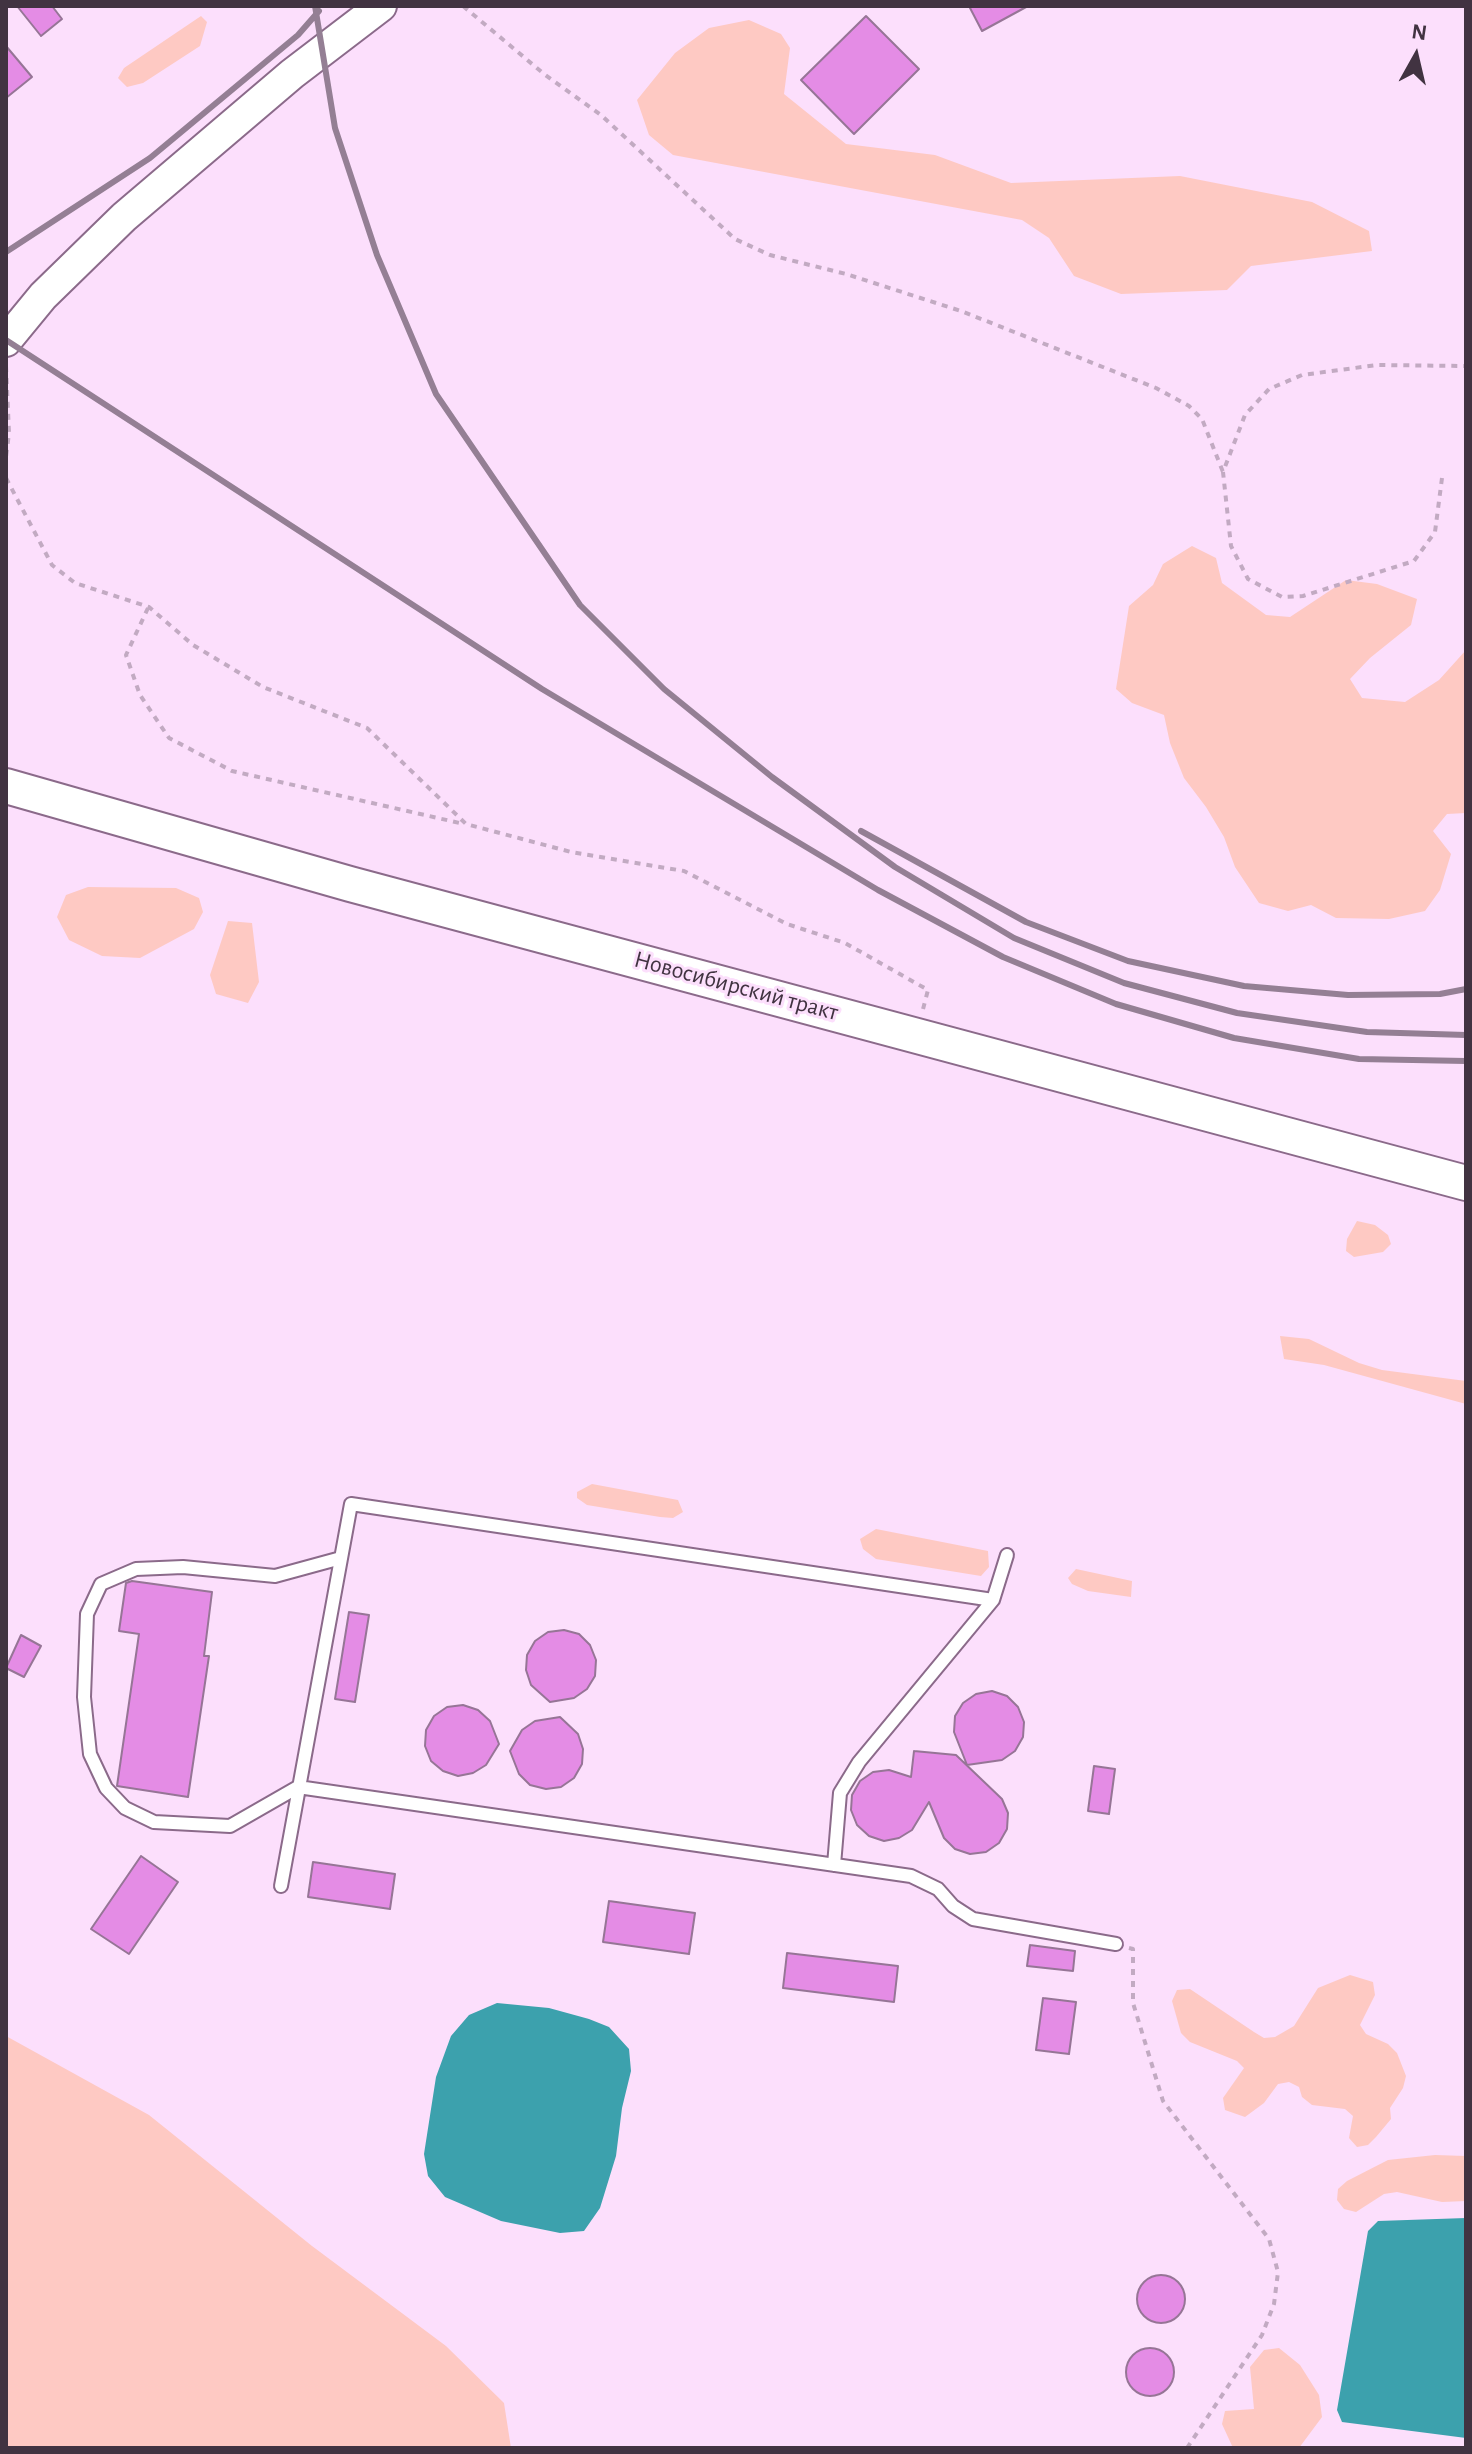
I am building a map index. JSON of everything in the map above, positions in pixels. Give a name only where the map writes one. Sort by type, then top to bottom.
[{"type":"main road","points":[[6,770],[218,837],[287,866]]},
{"type":"main road","name":"Новосибирский тракт","points":[[6,786],[287,866],[918,1033],[1466,1183]]},
{"type":"street","points":[[6,341],[43,296],[124,217],[292,74],[381,6]]},
{"type":"lane","points":[[281,1886],[351,1504],[993,1600]]},
{"type":"lane","points":[[834,1865],[840,1793],[859,1762],[993,1600],[1007,1555]]},
{"type":"lane","points":[[341,1558],[275,1576],[183,1567],[136,1569],[101,1584],[87,1614],[84,1697],[90,1754],[106,1788],[125,1808],[154,1822],[230,1826],[298,1787],[911,1876],[938,1889],[953,1906],[973,1919],[1116,1944]]},
{"type":"path","points":[[463,6],[544,74],[601,115],[735,239],[770,255],[846,274],[961,311],[1156,388],[1189,406],[1202,419],[1223,472],[1231,546],[1248,579],[1282,597],[1303,596],[1414,561],[1435,532],[1442,478]]},
{"type":"path","points":[[1223,472],[1245,415],[1269,389],[1302,375],[1377,365],[1466,366]]},
{"type":"path","points":[[6,366],[9,433],[6,457]]},
{"type":"path","points":[[6,478],[52,565],[75,583],[149,607],[193,645],[263,687],[367,728],[466,824]]},
{"type":"path","points":[[149,607],[126,655],[140,695],[169,738],[232,771],[466,824],[571,852],[684,871],[787,924],[845,943],[928,990],[918,1033]]},
{"type":"path","points":[[1116,1944],[1133,1949],[1133,2003],[1163,2101],[1269,2239],[1278,2272],[1274,2304],[1262,2335],[1187,2448]]},
{"type":"shaded area","points":[[201,16],[207,22],[200,46],[143,83],[127,87],[118,78],[124,68]]},
{"type":"shaded area","points":[[749,20],[781,34],[790,48],[784,94],[846,144],[935,155],[1011,183],[1180,176],[1312,202],[1369,231],[1372,251],[1251,266],[1227,290],[1121,294],[1074,276],[1049,238],[1022,220],[673,155],[649,135],[637,100],[675,53],[709,28]]},
{"type":"shaded area","points":[[1192,546],[1216,558],[1222,583],[1266,615],[1290,617],[1346,580],[1377,584],[1417,599],[1411,625],[1370,658],[1350,679],[1362,698],[1405,702],[1439,680],[1466,650],[1466,813],[1447,814],[1433,831],[1451,854],[1440,890],[1425,911],[1389,919],[1336,918],[1311,905],[1288,911],[1259,903],[1235,867],[1224,837],[1206,807],[1184,778],[1170,743],[1164,715],[1132,703],[1116,689],[1129,606],[1153,585],[1163,564]]},
{"type":"shaded area","points":[[88,887],[176,888],[199,898],[203,912],[194,929],[140,958],[102,956],[69,940],[57,917],[66,895]]},
{"type":"shaded area","points":[[228,921],[252,923],[259,982],[248,1003],[216,994],[210,975]]},
{"type":"shaded area","points":[[1357,1221],[1375,1225],[1388,1235],[1391,1244],[1383,1252],[1354,1257],[1346,1251],[1347,1239]]},
{"type":"shaded area","points":[[1280,1336],[1309,1339],[1359,1363],[1382,1370],[1466,1381],[1466,1404],[1324,1365],[1284,1359]]},
{"type":"shaded area","points":[[592,1484],[678,1500],[683,1512],[673,1518],[587,1505],[577,1498],[577,1492]]},
{"type":"shaded area","points":[[876,1529],[988,1551],[989,1567],[981,1576],[876,1559],[863,1549],[860,1539]]},
{"type":"shaded area","points":[[1076,1569],[1132,1581],[1131,1597],[1088,1591],[1072,1584],[1068,1578]]},
{"type":"shaded area","points":[[1350,1975],[1373,1982],[1375,1995],[1360,2025],[1366,2034],[1388,2044],[1397,2053],[1406,2076],[1403,2088],[1390,2108],[1391,2119],[1376,2137],[1368,2145],[1357,2147],[1349,2138],[1353,2116],[1345,2109],[1312,2105],[1302,2097],[1299,2087],[1289,2082],[1278,2084],[1264,2103],[1245,2117],[1225,2110],[1223,2098],[1244,2068],[1237,2061],[1190,2042],[1181,2033],[1172,2001],[1177,1990],[1190,1989],[1264,2038],[1275,2037],[1294,2026],[1318,1988]]},
{"type":"shaded area","points":[[6,2036],[149,2115],[312,2246],[446,2346],[504,2403],[511,2448],[6,2448]]},
{"type":"shaded area","points":[[1435,2155],[1466,2156],[1466,2201],[1442,2202],[1397,2192],[1384,2194],[1356,2212],[1344,2209],[1337,2200],[1338,2189],[1347,2181],[1388,2160]]},
{"type":"shaded area","points":[[1279,2348],[1300,2365],[1319,2395],[1322,2417],[1299,2448],[1233,2448],[1222,2424],[1225,2411],[1254,2409],[1250,2367],[1264,2350]]},
{"type":"water","points":[[497,2003],[549,2008],[589,2019],[609,2027],[629,2049],[631,2071],[622,2108],[616,2156],[600,2208],[584,2231],[560,2233],[501,2221],[445,2197],[428,2176],[424,2154],[436,2077],[451,2036],[469,2015]]},
{"type":"water","points":[[1466,2218],[1466,2438],[1342,2422],[1337,2410],[1368,2231],[1378,2221]]},
{"type":"building","points":[[17,6],[52,6],[62,19],[41,36]]},
{"type":"building","points":[[969,6],[1028,6],[982,31]]},
{"type":"building","points":[[866,16],[919,69],[854,134],[801,80]]},
{"type":"building","points":[[6,46],[32,77],[6,98]]},
{"type":"building","points":[[132,1581],[212,1592],[204,1656],[209,1656],[188,1797],[117,1786],[139,1634],[119,1631],[126,1583]]},
{"type":"building","points":[[349,1612],[369,1615],[355,1702],[335,1699]]},
{"type":"building","points":[[564,1630],[579,1634],[590,1645],[596,1660],[595,1676],[587,1689],[574,1698],[550,1702],[531,1685],[526,1670],[527,1655],[535,1641],[548,1632]]},
{"type":"building","points":[[21,1635],[41,1646],[24,1677],[6,1668]]},
{"type":"building","points":[[992,1691],[1007,1696],[1018,1707],[1024,1722],[1023,1737],[1015,1751],[1002,1760],[967,1765],[954,1732],[955,1716],[963,1703],[976,1694]]},
{"type":"building","points":[[463,1705],[478,1710],[490,1721],[499,1744],[486,1765],[473,1773],[458,1776],[443,1771],[431,1761],[425,1746],[426,1730],[434,1716],[447,1707]]},
{"type":"building","points":[[560,1717],[578,1734],[583,1749],[582,1764],[574,1778],[561,1787],[546,1789],[530,1785],[519,1774],[510,1751],[522,1730],[535,1721]]},
{"type":"building","points":[[914,1751],[956,1755],[1002,1799],[1008,1813],[1007,1829],[999,1843],[986,1852],[970,1854],[955,1849],[944,1838],[929,1802],[912,1830],[899,1838],[884,1841],[869,1836],[857,1825],[851,1810],[852,1795],[860,1781],[873,1772],[889,1770],[911,1777]]},
{"type":"building","points":[[1094,1766],[1115,1769],[1109,1814],[1088,1811]]},
{"type":"building","points":[[141,1856],[178,1882],[129,1954],[91,1929]]},
{"type":"building","points":[[313,1862],[395,1874],[390,1909],[308,1897]]},
{"type":"building","points":[[609,1901],[695,1913],[689,1954],[603,1942]]},
{"type":"building","points":[[1030,1945],[1075,1951],[1073,1971],[1027,1966]]},
{"type":"building","points":[[787,1953],[898,1966],[894,2002],[783,1988]]},
{"type":"building","points":[[1043,1998],[1076,2002],[1069,2054],[1036,2050]]},
{"type":"building","points":[[1161,2275],[1178,2282],[1185,2299],[1178,2316],[1161,2323],[1144,2316],[1137,2299],[1144,2282]]},
{"type":"building","points":[[1150,2348],[1167,2355],[1174,2372],[1167,2389],[1150,2396],[1133,2389],[1126,2372],[1133,2355]]},
{"type":"railway","points":[[315,6],[335,128],[377,255],[436,394],[580,605],[664,689],[772,777],[895,867],[1014,938],[1124,983],[1237,1013],[1367,1032],[1466,1035]]},
{"type":"railway","points":[[6,252],[150,158],[298,35],[319,11]]},
{"type":"railway","points":[[6,340],[542,689],[878,890],[1003,957],[1116,1004],[1234,1038],[1359,1059],[1466,1061]]},
{"type":"railway","points":[[861,831],[1026,922],[1128,961],[1244,986],[1348,995],[1440,994],[1466,989]]}]
